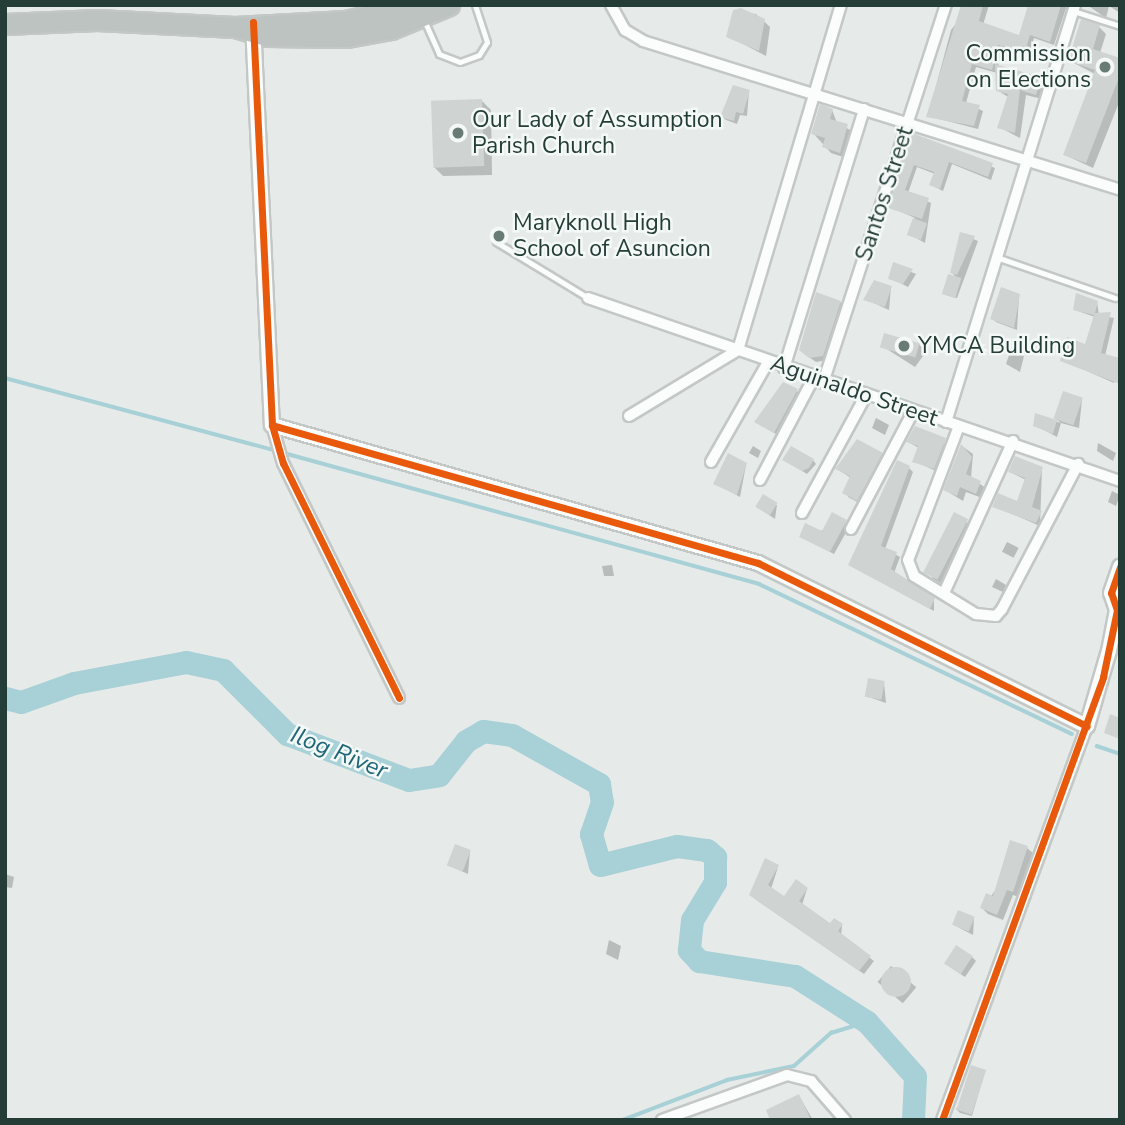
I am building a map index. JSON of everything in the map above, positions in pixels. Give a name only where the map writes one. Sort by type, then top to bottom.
[{"type":"highway","points":[[5,24],[97,20],[247,28],[347,37],[419,9],[449,5]]},
{"type":"street","points":[[611,5],[625,30],[643,41],[909,121],[1120,190]]},
{"type":"street","points":[[629,416],[738,350],[811,92],[841,5]]},
{"type":"street","name":"Santos Street","points":[[760,480],[818,381],[909,121],[946,5]]},
{"type":"street","points":[[946,422],[1074,8]]},
{"type":"street","points":[[247,28],[272,425],[283,463],[399,698]]},
{"type":"street","points":[[784,368],[864,108]]},
{"type":"street","name":"Aguinaldo Street","points":[[588,298],[818,381],[1013,441],[1120,481]]},
{"type":"street","points":[[711,462],[768,362]]},
{"type":"street","points":[[802,513],[865,397]]},
{"type":"street","points":[[851,529],[913,412]]},
{"type":"street","points":[[272,425],[758,564],[1087,726]]},
{"type":"street","points":[[959,426],[908,560],[914,576],[976,614],[996,616],[1078,464]]},
{"type":"street","points":[[944,593],[1013,441]]},
{"type":"street","points":[[942,1120],[1087,726],[1109,652],[1116,610],[1111,593],[1120,567]]},
{"type":"street","points":[[662,1120],[787,1075],[811,1081],[845,1120]]},
{"type":"lane","points":[[419,9],[439,54],[460,62],[479,55],[487,42],[475,5]]},
{"type":"lane","points":[[1074,8],[1120,26]]},
{"type":"lane","points":[[496,242],[588,298]]},
{"type":"lane","points":[[996,257],[1115,298]]},
{"type":"building","points":[[961,5],[983,5],[979,21],[1019,35],[1028,5],[1061,5],[1050,42],[1030,35],[1025,52],[998,45],[992,70],[972,64],[962,101],[980,105],[974,126],[926,117]]},
{"type":"building","points":[[741,8],[765,19],[759,51],[726,37],[733,10]]},
{"type":"building","points":[[1081,19],[1100,25],[1093,49],[1120,58],[1120,75],[1086,163],[1063,155],[1095,70],[1068,61]]},
{"type":"building","points":[[995,64],[1041,77],[1036,95],[1020,90],[1015,133],[997,128],[1008,94],[996,91]]},
{"type":"building","points":[[733,85],[750,90],[743,114],[736,112],[734,121],[720,117]]},
{"type":"building","name":"Our Lady of Assumption Parish Church","points":[[482,99],[484,166],[433,168],[431,101]]},
{"type":"building","points":[[820,104],[833,109],[830,119],[848,124],[840,153],[822,147],[825,138],[811,134]]},
{"type":"building","points":[[912,133],[993,163],[988,177],[949,162],[940,189],[929,185],[934,172],[914,165],[905,190],[929,198],[922,219],[888,208]]},
{"type":"building","points":[[913,218],[927,223],[921,240],[907,235]]},
{"type":"building","points":[[960,232],[975,236],[957,275],[950,273]]},
{"type":"building","points":[[893,262],[913,269],[903,284],[888,279]]},
{"type":"building","points":[[948,274],[961,278],[955,298],[942,294]]},
{"type":"building","points":[[874,280],[892,286],[885,307],[863,300]]},
{"type":"building","points":[[1001,287],[1020,294],[1014,328],[990,319]]},
{"type":"building","points":[[816,292],[841,301],[823,356],[809,358],[799,350]]},
{"type":"building","points":[[1076,293],[1098,301],[1095,313],[1111,312],[1101,353],[1120,358],[1120,384],[1060,361],[1067,337],[1085,344],[1094,315],[1073,310]]},
{"type":"building","name":"YMCA Building","points":[[884,333],[920,343],[915,358],[880,347]]},
{"type":"building","points":[[783,382],[798,389],[774,433],[754,422]]},
{"type":"building","points":[[1063,391],[1083,398],[1073,425],[1054,418]]},
{"type":"building","points":[[1035,413],[1057,420],[1053,434],[1033,426]]},
{"type":"building","points":[[915,426],[946,438],[934,469],[912,462],[918,446],[906,442]]},
{"type":"building","points":[[857,439],[883,453],[857,501],[842,493],[850,476],[835,469]]},
{"type":"building","points":[[961,444],[972,457],[966,474],[981,481],[976,494],[960,487],[957,496],[943,490]]},
{"type":"building","points":[[791,446],[814,459],[809,468],[802,471],[782,460]]},
{"type":"building","points":[[728,453],[747,463],[737,495],[713,484]]},
{"type":"building","points":[[1015,456],[1043,467],[1032,507],[1042,511],[1036,523],[992,507],[998,493],[1017,501],[1025,478],[1008,472]]},
{"type":"building","points":[[897,460],[910,466],[881,546],[897,552],[891,569],[935,598],[930,609],[848,565]]},
{"type":"building","points":[[763,494],[778,503],[770,516],[755,507]]},
{"type":"building","points":[[832,512],[847,520],[830,552],[799,537],[805,523],[822,531]]},
{"type":"building","points":[[954,512],[968,519],[937,580],[923,573]]},
{"type":"building","points":[[868,678],[885,681],[881,700],[865,697]]},
{"type":"building","points":[[1110,714],[1120,718],[1120,739],[1104,733]]},
{"type":"building","points":[[1010,840],[1028,846],[1013,892],[1007,890],[997,915],[980,908],[986,893],[993,896]]},
{"type":"building","points":[[455,844],[471,850],[463,872],[447,865]]},
{"type":"building","points":[[765,858],[779,865],[768,885],[784,896],[796,879],[808,888],[799,901],[830,923],[834,918],[843,924],[838,931],[871,956],[859,971],[749,895]]},
{"type":"building","points":[[958,910],[975,917],[969,932],[952,925]]},
{"type":"building","points":[[956,945],[973,956],[961,974],[944,963]]},
{"type":"building","points":[[896,967],[906,972],[911,982],[906,992],[896,997],[886,992],[881,982],[886,972]]},
{"type":"building","points":[[971,1065],[986,1070],[972,1115],[956,1110]]},
{"type":"building","points":[[799,1094],[811,1120],[770,1120],[766,1110]]},
{"type":"waterway","points":[[5,378],[277,451]]},
{"type":"waterway","points":[[284,453],[759,584],[1072,734]]},
{"type":"waterway","name":"Ilog River","points":[[5,698],[21,702],[74,683],[186,662],[223,670],[287,734],[409,780],[439,775],[466,741],[483,731],[512,735],[599,784],[602,802],[591,834],[600,865],[677,846],[707,850],[715,857],[715,882],[692,920],[689,950],[699,961],[795,976],[867,1022],[915,1076],[913,1120]]},
{"type":"waterway","points":[[1097,746],[1120,754]]},
{"type":"waterway","points":[[623,1120],[727,1080],[794,1066],[831,1033],[867,1022]]},
{"type":"cycle path","points":[[253,22],[272,425],[283,463],[399,698]]},
{"type":"cycle path","points":[[272,425],[758,563],[1087,726]]},
{"type":"cycle path","points":[[942,1120],[1103,677],[1117,610],[1111,593],[1120,567]]},
{"type":"place","name":"Commission on Elections","points":[[1105,67]]},
{"type":"place","name":"Our Lady of Assumption Parish Church","points":[[458,133]]},
{"type":"place","name":"Maryknoll High School of Asuncion","points":[[499,236]]},
{"type":"place","name":"YMCA Building","points":[[904,346]]}]
